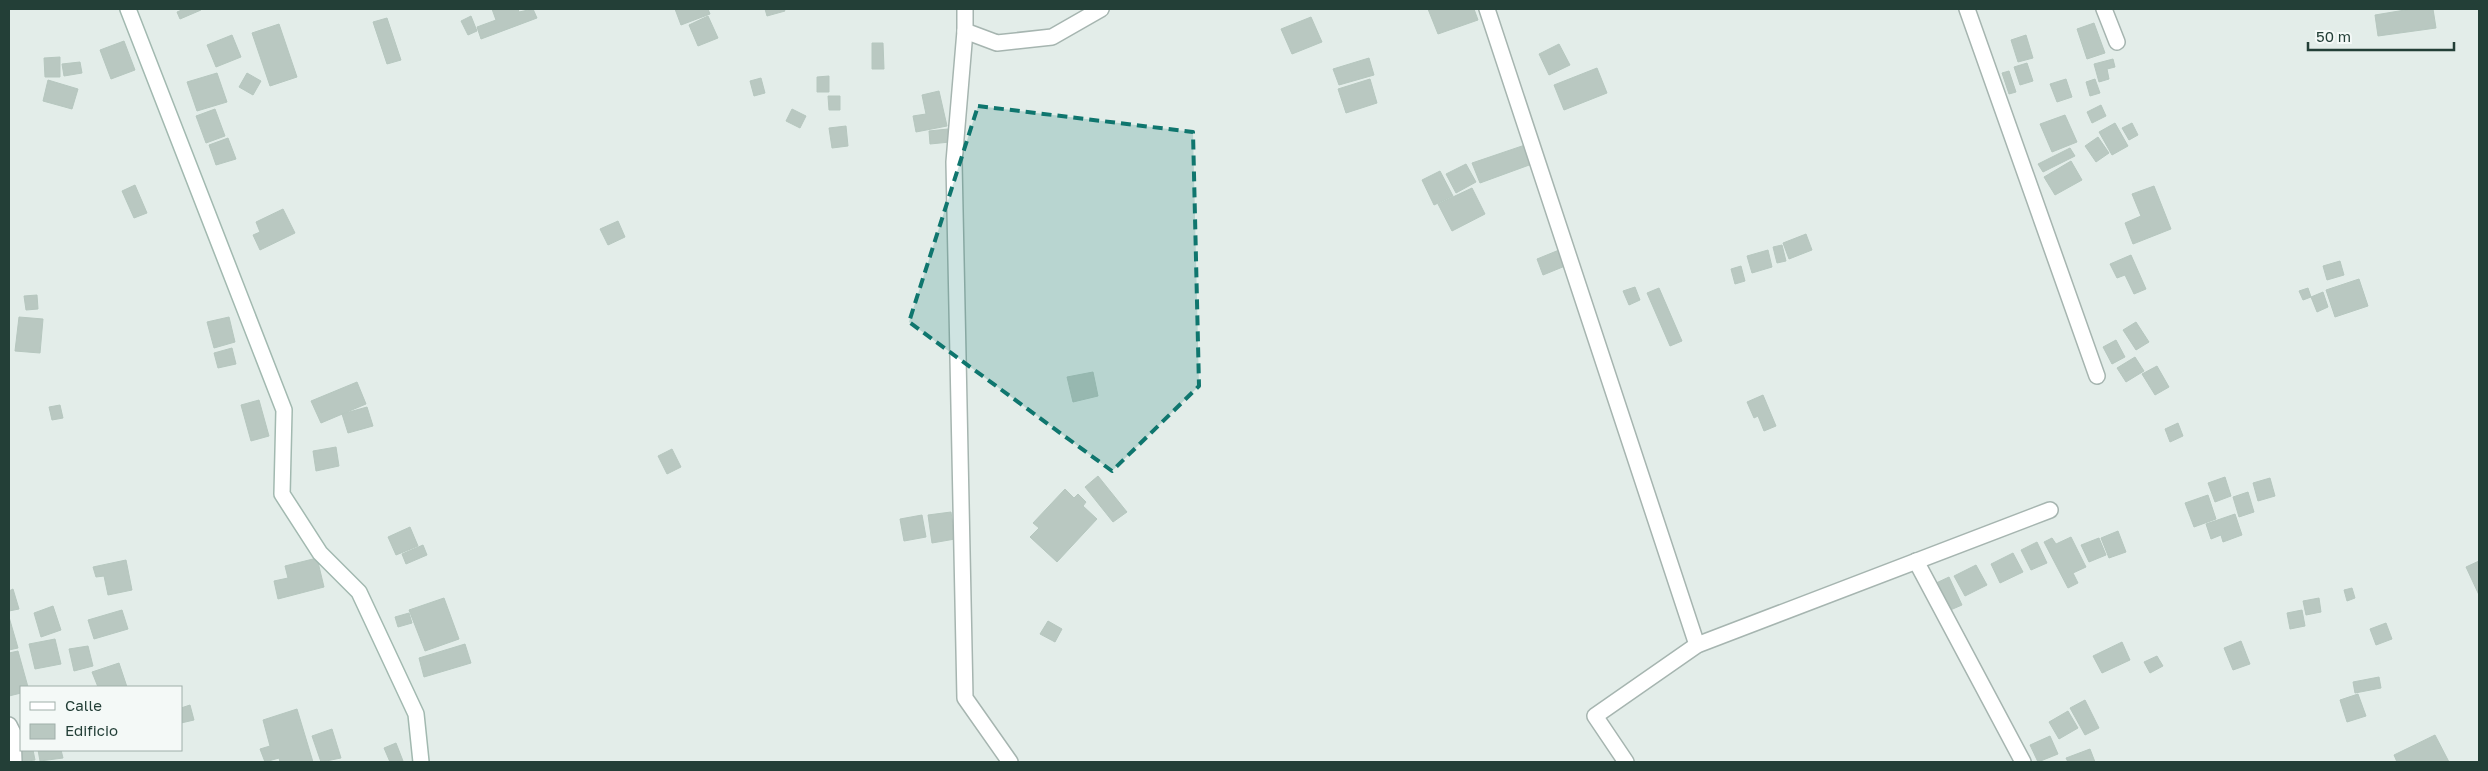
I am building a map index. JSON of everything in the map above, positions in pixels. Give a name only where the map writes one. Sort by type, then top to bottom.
[{"type":"street","points":[[128,9],[284,410],[282,494],[320,553],[359,592],[416,714],[421,762]]},
{"type":"street","points":[[965,9],[965,31],[954,162],[965,698],[1010,762]]},
{"type":"street","points":[[965,31],[997,43],[1052,37],[1101,9]]},
{"type":"street","points":[[1487,9],[1697,645]]},
{"type":"street","points":[[1967,9],[2097,376]]},
{"type":"street","points":[[2104,9],[2117,42]]},
{"type":"street","points":[[1626,762],[1594,716],[1697,645],[2050,510]]},
{"type":"street","points":[[1916,561],[2023,762]]},
{"type":"street","points":[[9,724],[13,733],[14,762]]},
{"type":"highlighted area","points":[[978,106],[1193,132],[1199,386],[1112,471],[909,322]]},
{"type":"building","points":[[184,9],[201,10],[180,19],[177,12]]},
{"type":"building","points":[[492,9],[518,9],[519,12],[533,9],[537,18],[481,39],[477,27],[496,20]]},
{"type":"building","points":[[675,9],[708,9],[710,14],[681,25]]},
{"type":"building","points":[[765,9],[784,9],[785,11],[767,16]]},
{"type":"building","points":[[1428,9],[1474,9],[1478,20],[1438,34]]},
{"type":"building","points":[[2411,9],[2433,9],[2436,28],[2378,36],[2375,15]]},
{"type":"building","points":[[471,16],[477,31],[468,35],[461,21]]},
{"type":"building","points":[[708,16],[718,38],[698,46],[689,25]]},
{"type":"building","points":[[1311,17],[1322,42],[1292,54],[1281,29]]},
{"type":"building","points":[[387,18],[401,60],[387,64],[373,22]]},
{"type":"building","points":[[2094,23],[2105,53],[2087,59],[2077,29]]},
{"type":"building","points":[[279,24],[297,77],[270,86],[252,33]]},
{"type":"building","points":[[232,35],[241,57],[216,67],[207,45]]},
{"type":"building","points":[[2026,35],[2033,58],[2018,62],[2011,40]]},
{"type":"building","points":[[124,41],[135,70],[111,79],[100,50]]},
{"type":"building","points":[[872,43],[883,43],[884,69],[872,69]]},
{"type":"building","points":[[1559,44],[1570,65],[1549,75],[1539,54]]},
{"type":"building","points":[[60,57],[60,77],[45,77],[44,58]]},
{"type":"building","points":[[1369,58],[1374,75],[1339,85],[1333,69]]},
{"type":"building","points":[[2113,59],[2115,67],[2107,69],[2109,79],[2099,82],[2094,64]]},
{"type":"building","points":[[80,62],[82,73],[64,76],[62,64]]},
{"type":"building","points":[[2027,63],[2033,81],[2020,85],[2014,67]]},
{"type":"building","points":[[1597,68],[1607,93],[1564,110],[1554,85]]},
{"type":"building","points":[[2009,71],[2016,92],[2009,94],[2002,73]]},
{"type":"building","points":[[217,73],[227,102],[197,111],[187,82]]},
{"type":"building","points":[[247,73],[261,81],[253,95],[239,87]]},
{"type":"building","points":[[829,76],[829,92],[817,92],[817,77]]},
{"type":"building","points":[[761,78],[765,93],[754,96],[750,81]]},
{"type":"building","points":[[1370,79],[1377,103],[1346,113],[1338,89]]},
{"type":"building","points":[[2066,79],[2072,97],[2057,102],[2050,84]]},
{"type":"building","points":[[2095,79],[2100,93],[2090,96],[2086,82]]},
{"type":"building","points":[[48,80],[78,89],[72,109],[43,101]]},
{"type":"building","points":[[939,91],[947,126],[916,132],[913,116],[926,114],[922,95]]},
{"type":"building","points":[[828,96],[840,96],[840,110],[829,110]]},
{"type":"building","points":[[2101,105],[2106,116],[2092,123],[2087,112]]},
{"type":"building","points":[[215,109],[225,136],[206,143],[196,116]]},
{"type":"building","points":[[792,109],[806,116],[800,128],[786,121]]},
{"type":"building","points":[[2065,115],[2077,142],[2052,152],[2040,124]]},
{"type":"building","points":[[2115,123],[2128,146],[2112,155],[2099,132]]},
{"type":"building","points":[[2132,123],[2138,135],[2129,140],[2122,128]]},
{"type":"building","points":[[846,126],[848,146],[832,148],[829,128]]},
{"type":"building","points":[[948,129],[950,142],[930,144],[929,131]]},
{"type":"building","points":[[2098,137],[2109,153],[2096,162],[2085,146]]},
{"type":"building","points":[[228,138],[236,159],[216,165],[209,145]]},
{"type":"building","points":[[1525,145],[1532,164],[1480,183],[1472,163]]},
{"type":"building","points":[[2070,148],[2075,156],[2043,172],[2038,164]]},
{"type":"building","points":[[2071,161],[2082,180],[2055,195],[2044,177]]},
{"type":"building","points":[[1466,164],[1476,182],[1456,193],[1446,174]]},
{"type":"building","points":[[1440,171],[1453,196],[1434,205],[1422,180]]},
{"type":"building","points":[[135,185],[147,213],[134,218],[122,191]]},
{"type":"building","points":[[2154,186],[2171,229],[2133,244],[2125,223],[2141,216],[2132,194]]},
{"type":"building","points":[[1472,188],[1485,214],[1452,231],[1438,204]]},
{"type":"building","points":[[283,209],[295,233],[260,250],[253,235],[260,232],[256,222]]},
{"type":"building","points":[[618,221],[625,237],[608,245],[600,229]]},
{"type":"building","points":[[1806,234],[1812,250],[1789,259],[1783,243]]},
{"type":"building","points":[[1782,245],[1786,261],[1777,263],[1773,247]]},
{"type":"building","points":[[1564,248],[1570,264],[1543,275],[1537,259]]},
{"type":"building","points":[[1768,250],[1772,267],[1752,273],[1747,256]]},
{"type":"building","points":[[2131,255],[2146,289],[2134,294],[2125,275],[2117,278],[2110,264]]},
{"type":"building","points":[[2340,261],[2344,275],[2327,280],[2323,266]]},
{"type":"building","points":[[1741,266],[1745,281],[1735,284],[1731,269]]},
{"type":"building","points":[[2359,279],[2368,306],[2335,317],[2326,290]]},
{"type":"building","points":[[1635,287],[1640,300],[1629,305],[1623,291]]},
{"type":"building","points":[[1659,288],[1682,341],[1670,346],[1647,293]]},
{"type":"building","points":[[2308,288],[2311,297],[2303,300],[2299,291]]},
{"type":"building","points":[[2323,292],[2328,307],[2317,312],[2311,297]]},
{"type":"building","points":[[37,295],[38,309],[26,310],[24,296]]},
{"type":"building","points":[[19,317],[43,319],[40,353],[15,351]]},
{"type":"building","points":[[229,317],[235,342],[214,348],[207,322]]},
{"type":"building","points":[[2136,322],[2149,342],[2136,350],[2123,330]]},
{"type":"building","points":[[2116,340],[2125,357],[2112,364],[2103,347]]},
{"type":"building","points":[[232,348],[236,364],[218,368],[214,353]]},
{"type":"building","points":[[2135,357],[2144,371],[2126,382],[2117,368]]},
{"type":"building","points":[[2157,366],[2169,387],[2155,395],[2142,374]]},
{"type":"building","points":[[1093,372],[1098,396],[1073,402],[1067,377]]},
{"type":"building","points":[[357,382],[366,404],[321,423],[311,401]]},
{"type":"building","points":[[1763,395],[1776,426],[1764,431],[1758,416],[1754,418],[1747,402]]},
{"type":"building","points":[[259,400],[269,436],[251,441],[241,405]]},
{"type":"building","points":[[60,405],[63,418],[52,420],[49,407]]},
{"type":"building","points":[[367,407],[373,426],[348,433],[342,414]]},
{"type":"building","points":[[2178,423],[2183,436],[2170,442],[2165,429]]},
{"type":"building","points":[[336,447],[339,466],[316,471],[313,451]]},
{"type":"building","points":[[672,449],[681,467],[667,474],[658,456]]},
{"type":"building","points":[[1098,476],[1127,512],[1113,522],[1085,487]]},
{"type":"building","points":[[2225,477],[2231,496],[2215,502],[2208,483]]},
{"type":"building","points":[[2270,478],[2275,496],[2258,501],[2253,483]]},
{"type":"building","points":[[1065,489],[1074,498],[1078,494],[1086,502],[1083,506],[1097,519],[1057,562],[1030,537],[1039,528],[1033,523]]},
{"type":"building","points":[[2248,492],[2254,512],[2239,517],[2233,497]]},
{"type":"building","points":[[2208,495],[2216,519],[2194,527],[2185,503]]},
{"type":"building","points":[[951,512],[955,539],[932,543],[928,515]]},
{"type":"building","points":[[2235,514],[2242,535],[2223,542],[2221,535],[2211,539],[2206,524]]},
{"type":"building","points":[[922,515],[926,537],[904,541],[900,519]]},
{"type":"building","points":[[410,527],[418,546],[396,555],[388,537]]},
{"type":"building","points":[[2118,531],[2126,552],[2109,558],[2101,538]]},
{"type":"building","points":[[2071,537],[2086,567],[2073,573],[2078,583],[2068,588],[2044,542],[2052,538],[2056,544]]},
{"type":"building","points":[[2099,538],[2106,555],[2089,562],[2081,545]]},
{"type":"building","points":[[2037,542],[2047,563],[2031,570],[2021,550]]},
{"type":"building","points":[[423,545],[427,555],[406,564],[402,554]]},
{"type":"building","points":[[2013,553],[2023,572],[2000,583],[1991,564]]},
{"type":"building","points":[[317,558],[324,587],[278,599],[274,581],[288,578],[285,566]]},
{"type":"building","points":[[126,560],[132,590],[108,595],[104,576],[96,577],[93,567]]},
{"type":"building","points":[[2479,561],[2479,595],[2466,567]]},
{"type":"building","points":[[1976,565],[1987,585],[1965,596],[1954,576]]},
{"type":"building","points":[[1949,577],[1962,605],[1948,611],[1934,584]]},
{"type":"building","points":[[2352,588],[2355,598],[2347,601],[2344,590]]},
{"type":"building","points":[[13,589],[19,609],[9,611],[9,591]]},
{"type":"building","points":[[444,598],[459,639],[425,651],[409,610]]},
{"type":"building","points":[[2319,598],[2321,612],[2306,615],[2303,601]]},
{"type":"building","points":[[53,606],[61,630],[41,637],[34,613]]},
{"type":"building","points":[[122,610],[128,629],[94,639],[88,620]]},
{"type":"building","points":[[2302,610],[2305,626],[2290,629],[2287,613]]},
{"type":"building","points":[[409,613],[412,623],[398,627],[395,617]]},
{"type":"building","points":[[9,617],[18,648],[9,650]]},
{"type":"building","points":[[1048,621],[1062,629],[1055,642],[1040,634]]},
{"type":"building","points":[[2386,623],[2392,639],[2376,645],[2370,629]]},
{"type":"building","points":[[55,639],[61,664],[35,669],[29,644]]},
{"type":"building","points":[[2241,641],[2250,664],[2233,670],[2224,648]]},
{"type":"building","points":[[2122,642],[2130,660],[2102,673],[2093,656]]},
{"type":"building","points":[[465,644],[471,663],[424,677],[419,658]]},
{"type":"building","points":[[88,646],[93,666],[74,671],[69,649]]},
{"type":"building","points":[[18,651],[28,686],[20,686],[20,693],[9,696],[9,653]]},
{"type":"building","points":[[2157,656],[2163,666],[2150,673],[2144,662]]},
{"type":"building","points":[[119,663],[127,686],[98,686],[92,672]]},
{"type":"building","points":[[2379,677],[2381,688],[2355,693],[2353,682]]},
{"type":"building","points":[[2358,694],[2366,716],[2347,722],[2340,700]]},
{"type":"building","points":[[2085,700],[2099,728],[2085,735],[2070,708]]},
{"type":"building","points":[[190,705],[194,720],[182,723],[182,708]]},
{"type":"building","points":[[297,709],[313,762],[280,762],[279,758],[265,762],[260,749],[270,746],[263,720]]},
{"type":"building","points":[[2068,711],[2078,728],[2059,739],[2049,722]]},
{"type":"building","points":[[332,729],[341,758],[321,762],[312,736]]},
{"type":"building","points":[[2435,735],[2449,762],[2397,762],[2394,755]]},
{"type":"building","points":[[2050,736],[2058,754],[2038,762],[2030,745]]},
{"type":"building","points":[[396,743],[403,761],[390,762],[384,748]]},
{"type":"building","points":[[2090,749],[2095,762],[2068,762],[2066,758]]},
{"type":"building","points":[[17,750],[33,751],[35,760],[20,762]]},
{"type":"building","points":[[38,751],[61,751],[63,758],[40,761]]}]
